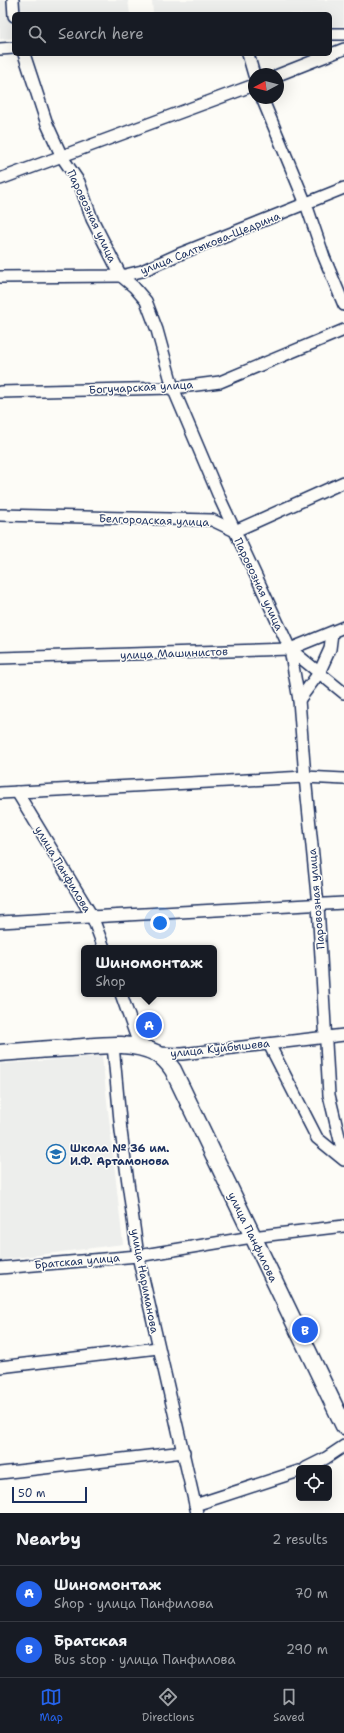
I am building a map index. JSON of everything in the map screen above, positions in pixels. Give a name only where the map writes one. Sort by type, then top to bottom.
[{"type":"main road","name":"улица Куйбышева","points":[[0,1053],[112,1045],[140,1047],[157,1053]]},
{"type":"main road","name":"улица Панфилова","points":[[157,1053],[173,1070],[344,1426]]},
{"type":"street","points":[[13,0],[14,12]]},
{"type":"street","points":[[332,34],[344,34]]},
{"type":"street","points":[[0,49],[12,48]]},
{"type":"street","points":[[332,54],[344,49]]},
{"type":"street","name":"Паровозная улица","points":[[25,56],[47,124],[62,157],[79,182],[92,219],[121,276],[134,286],[146,301],[157,330],[173,388],[221,501],[290,649],[299,700],[304,777],[318,905],[329,1095],[344,1157]]},
{"type":"street","points":[[249,56],[252,68]]},
{"type":"street","points":[[284,73],[326,56]]},
{"type":"street","points":[[0,179],[248,87]]},
{"type":"street","points":[[264,104],[306,204],[324,257],[344,304]]},
{"type":"street","name":"улица Салтыкова-Щедрина","points":[[0,277],[121,276],[142,272],[182,253],[344,188]]},
{"type":"street","name":"Богучарская улица","points":[[0,392],[173,388],[220,382],[344,330]]},
{"type":"street","points":[[235,531],[344,482]]},
{"type":"street","points":[[212,520],[221,501]]},
{"type":"street","name":"Белгородская улица","points":[[0,515],[212,520],[235,531]]},
{"type":"street","name":"улица Машинистов","points":[[0,658],[290,649],[344,627]]},
{"type":"street","points":[[299,700],[319,673],[330,649],[332,633]]},
{"type":"street","points":[[290,649],[344,692]]},
{"type":"street","points":[[0,793],[304,777],[344,779]]},
{"type":"street","name":"улица Панфилова","points":[[17,792],[92,916],[103,945]]},
{"type":"street","points":[[0,922],[344,903]]},
{"type":"street","points":[[122,997],[140,1047]]},
{"type":"street","name":"улица Куйбышева","points":[[157,1053],[182,1054],[325,1036],[344,1035]]},
{"type":"street","points":[[269,1044],[317,1138],[344,1160]]},
{"type":"street","name":"улица Нариманова","points":[[112,1045],[121,1130],[138,1256],[196,1509]]},
{"type":"street","points":[[173,1070],[176,1061],[182,1054]]},
{"type":"street","name":"Братская улица","points":[[0,1268],[138,1256],[252,1237],[344,1226]]},
{"type":"street","points":[[0,1367],[158,1348]]},
{"type":"street","points":[[312,1465],[344,1446]]},
{"type":"street","points":[[0,1473],[184,1452]]},
{"type":"street","points":[[196,1509],[296,1472]]},
{"type":"shaded area","points":[[0,0],[128,0],[130,12],[12,12],[12,38],[0,39]]},
{"type":"shaded area","points":[[152,0],[344,0],[344,26],[332,27],[332,12],[153,12]]},
{"type":"shaded area","name":"Школа № 36 им. И.Ф. Артамонова","points":[[102,1056],[123,1244],[0,1260],[0,1064]]},
{"type":"place","name":"Шиномонтаж","points":[[149,1025]]},
{"type":"place","name":"Школа № 36 им. И.Ф. Артамонова","points":[[56,1154]]},
{"type":"place","name":"Братская","points":[[305,1330]]}]
